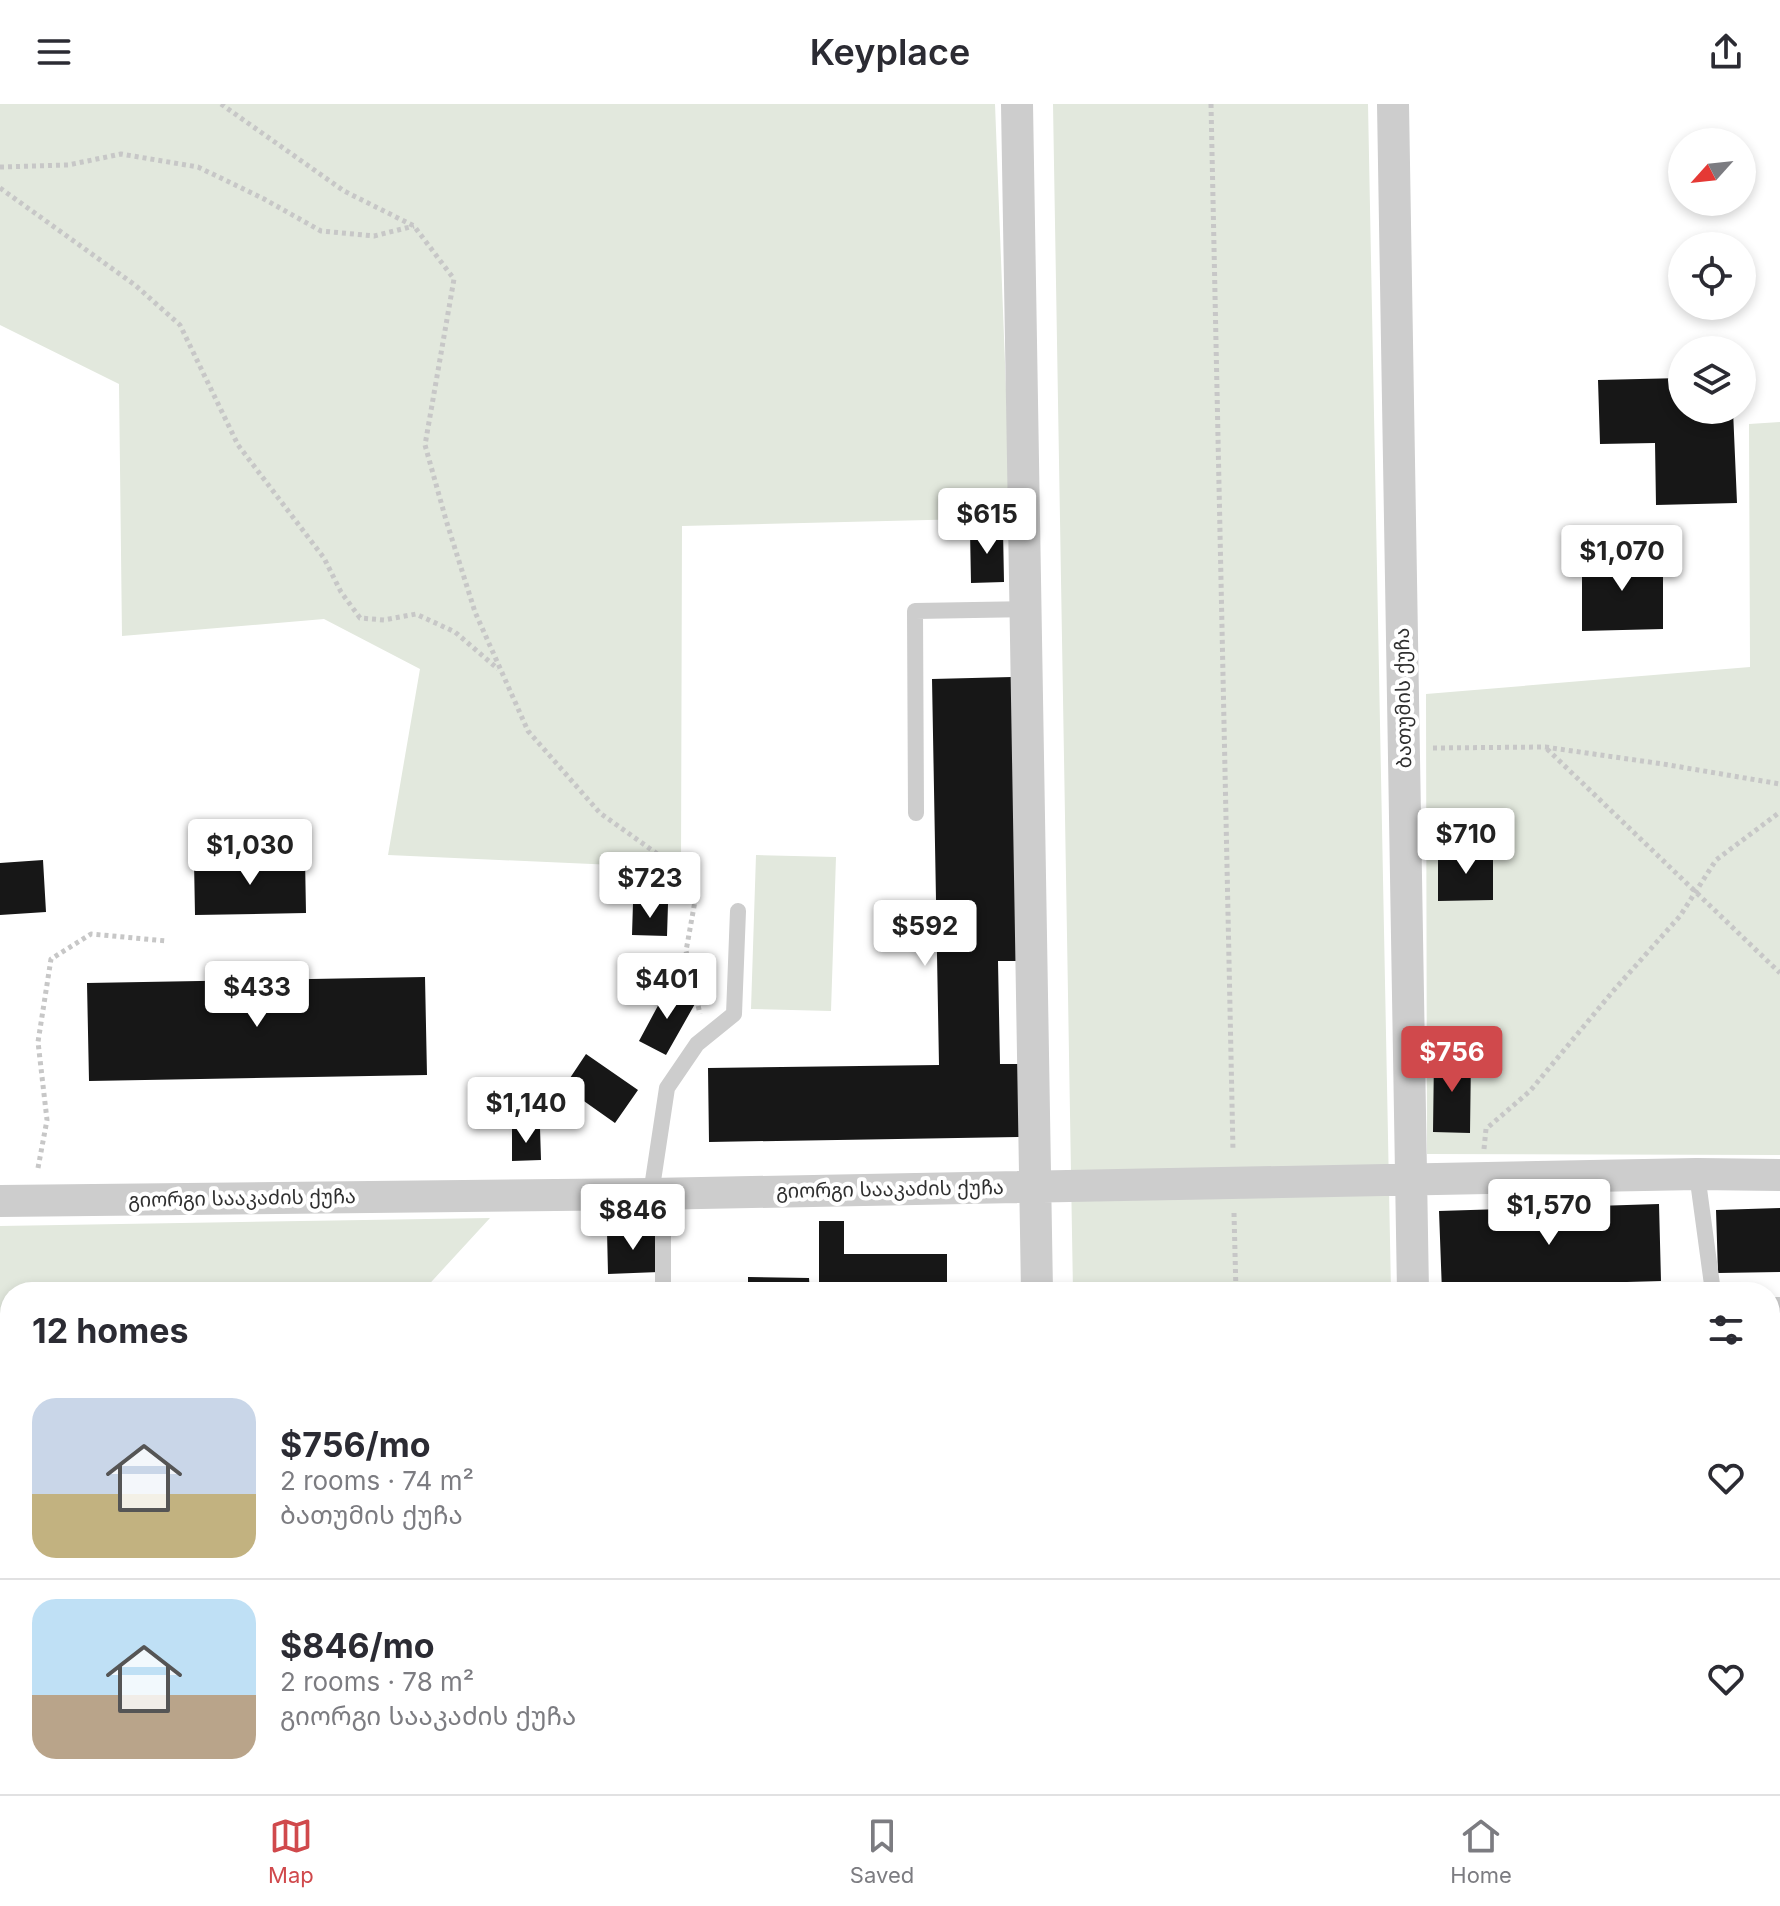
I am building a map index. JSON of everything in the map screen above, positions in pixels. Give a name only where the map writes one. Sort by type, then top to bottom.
[{"type":"street","points":[[1017,104],[1037,1282]]},
{"type":"street","name":"ბათუმის ქუჩა","points":[[1393,104],[1413,1282]]},
{"type":"street","name":"გიორგი სააკაძის ქუჩა","points":[[15,1200],[657,1194],[1697,1174],[1780,1175]]},
{"type":"lane","points":[[916,813],[915,611],[1026,609]]},
{"type":"lane","points":[[662,1282],[657,1194],[667,1088],[697,1044],[734,1014],[738,911]]},
{"type":"lane","points":[[1697,1174],[1712,1282]]},
{"type":"path","points":[[221,104],[344,191],[414,226],[454,279],[425,445],[475,612],[528,731],[600,813],[656,853],[697,890],[686,951],[705,1039]]},
{"type":"path","points":[[1211,104],[1236,1282]]},
{"type":"path","points":[[0,167],[68,165],[121,154],[198,167],[321,231],[374,236],[414,226]]},
{"type":"path","points":[[0,188],[135,285],[180,325],[238,445],[324,558],[341,592],[360,618],[384,620],[416,614],[455,632],[501,672]]},
{"type":"path","points":[[1404,748],[1545,747],[1780,784]]},
{"type":"path","points":[[1545,747],[1780,973]]},
{"type":"path","points":[[1480,1178],[1486,1129],[1530,1091],[1680,916],[1716,860],[1780,812]]},
{"type":"path","points":[[15,1200],[47,1120],[38,1042],[51,959],[91,934],[167,941]]},
{"type":"shaded area","points":[[0,104],[995,104],[1011,518],[682,526],[681,868],[388,855],[420,669],[324,619],[122,636],[119,384],[0,325]]},
{"type":"shaded area","points":[[1053,104],[1368,104],[1391,1282],[1073,1282]]},
{"type":"shaded area","points":[[1780,422],[1780,1155],[1427,1154],[1426,694],[1750,667],[1749,424]]},
{"type":"shaded area","points":[[756,855],[836,857],[831,1011],[751,1009]]},
{"type":"shaded area","points":[[490,1218],[431,1282],[0,1282],[0,1226]]},
{"type":"building","points":[[1668,378],[1668,424],[1734,424],[1737,503],[1656,505],[1655,443],[1600,444],[1598,380]]},
{"type":"building","points":[[1003,530],[1004,582],[971,583],[970,531]]},
{"type":"building","points":[[1582,556],[1663,556],[1663,629],[1582,631]]},
{"type":"building","points":[[1012,677],[1017,961],[998,961],[1000,1064],[1019,1064],[1020,1137],[709,1142],[708,1068],[939,1065],[932,679]]},
{"type":"building","points":[[1493,851],[1493,900],[1438,901],[1438,852]]},
{"type":"building","points":[[305,858],[306,913],[195,915],[194,861]]},
{"type":"building","points":[[43,860],[46,912],[0,915],[0,863]]},
{"type":"building","points":[[633,903],[668,904],[667,936],[632,935]]},
{"type":"building","points":[[425,977],[427,1075],[89,1081],[87,983]]},
{"type":"building","points":[[668,987],[696,1002],[666,1055],[639,1041]]},
{"type":"building","points":[[586,1054],[638,1090],[615,1123],[564,1087]]},
{"type":"building","points":[[1434,1056],[1471,1057],[1470,1133],[1433,1132]]},
{"type":"building","points":[[540,1128],[541,1160],[512,1161],[512,1129]]},
{"type":"building","points":[[1659,1204],[1661,1281],[1442,1282],[1439,1211]]},
{"type":"building","points":[[1780,1208],[1780,1272],[1718,1273],[1716,1210]]},
{"type":"building","points":[[819,1221],[844,1221],[844,1254],[947,1254],[947,1282],[819,1282]]},
{"type":"building","points":[[657,1230],[659,1272],[608,1274],[607,1231]]},
{"type":"building","points":[[748,1277],[809,1278],[809,1282],[748,1282]]}]
